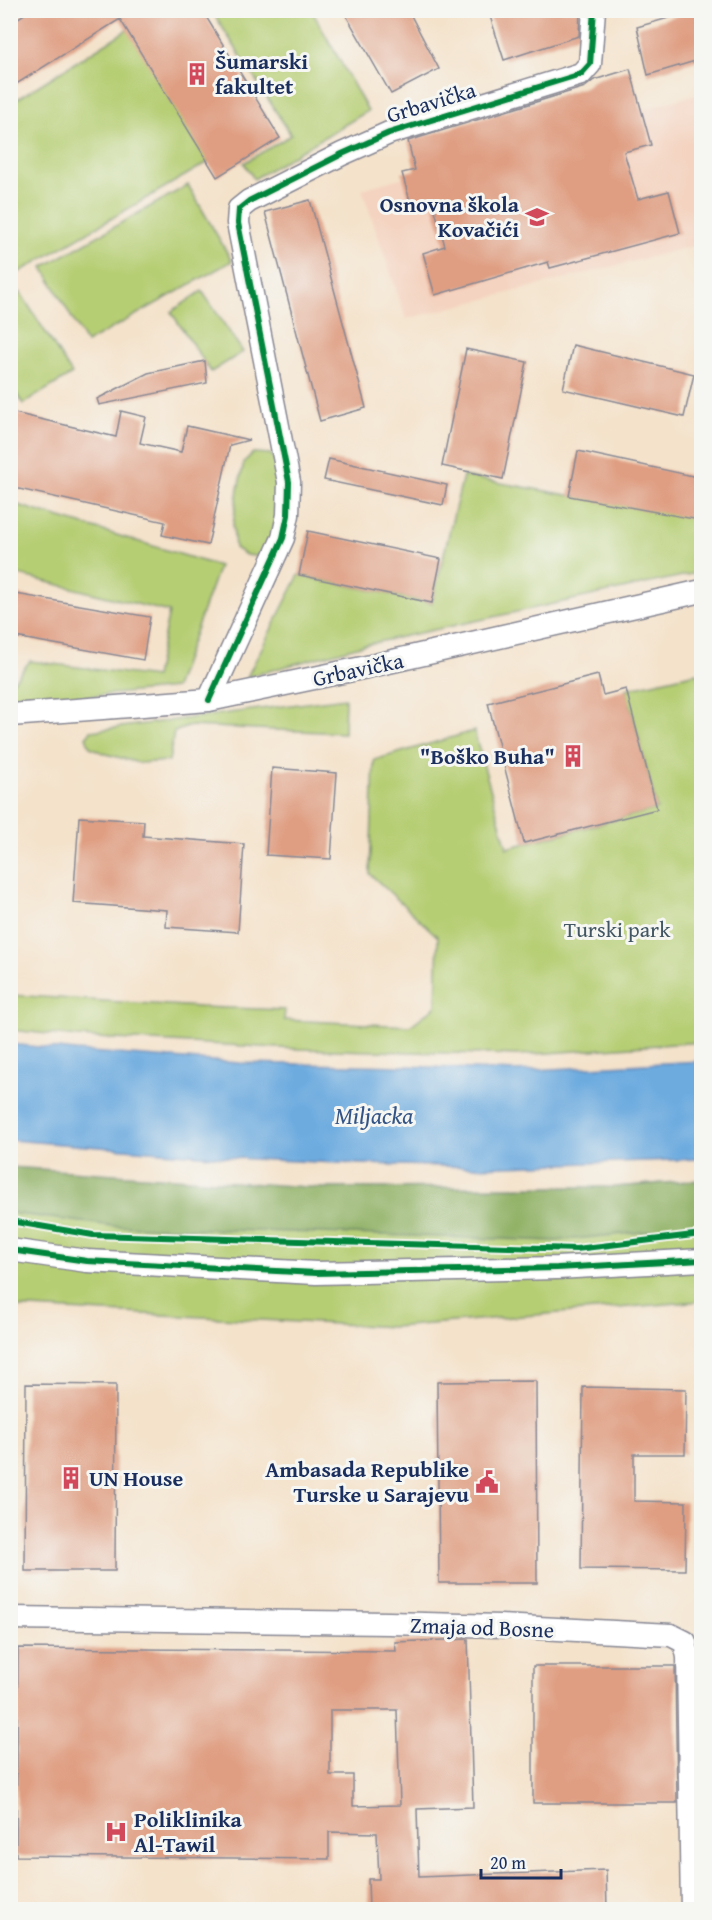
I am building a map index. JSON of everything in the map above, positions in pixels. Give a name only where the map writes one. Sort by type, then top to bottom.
[{"type":"street","name":"Grbavička","points":[[209,700],[283,538],[288,514],[290,482],[238,223],[239,209],[249,201],[311,169],[389,133],[581,74],[590,64],[594,10]]},
{"type":"street","name":"Grbavička","points":[[10,716],[209,700],[702,591]]},
{"type":"street","points":[[10,1250],[87,1261],[316,1273],[557,1268],[702,1260]]},
{"type":"street","name":"Zmaja od Bosne","points":[[10,1618],[444,1625],[671,1635],[685,1642],[688,1658],[692,1910]]},
{"type":"shaded area","name":"Osnovna škola Kovačići","points":[[701,93],[701,244],[406,319],[362,189]]},
{"type":"green space","points":[[212,11],[312,11],[368,111],[254,179],[244,163],[291,135]]},
{"type":"green space","points":[[130,28],[212,160],[11,277],[11,103]]},
{"type":"green space","points":[[188,185],[232,261],[86,343],[43,267]]},
{"type":"green space","points":[[202,291],[243,352],[211,372],[171,312]]},
{"type":"green space","points":[[20,292],[72,374],[23,404],[11,384],[11,298]]},
{"type":"green space","points":[[253,453],[271,454],[281,470],[281,494],[273,544],[263,557],[246,555],[235,548],[233,525],[238,489],[244,462]]},
{"type":"green space","points":[[463,476],[698,519],[701,508],[701,572],[364,645],[247,677],[299,575],[432,603]]},
{"type":"green space","points":[[11,503],[219,566],[175,688],[11,704],[11,684],[30,661],[155,677],[169,612],[11,573]]},
{"type":"green space","name":"Turski park","points":[[697,673],[702,690],[701,1042],[520,1055],[299,1049],[78,1037],[11,1030],[10,995],[285,1010],[284,1020],[410,1026],[436,1006],[438,937],[370,874],[374,760],[474,731],[507,848],[657,809],[626,689]]},
{"type":"green space","points":[[345,698],[344,733],[190,726],[174,732],[169,761],[139,763],[103,753],[90,747],[86,737],[91,731]]},
{"type":"green space","points":[[10,1167],[322,1188],[616,1187],[701,1180],[701,1226],[555,1241],[113,1226],[11,1213]]},
{"type":"green space","points":[[10,1168],[99,1178],[322,1188],[616,1187],[701,1180],[701,1301],[394,1327],[11,1307]]},
{"type":"water","name":"Miljacka","points":[[11,1044],[240,1063],[407,1066],[515,1071],[701,1061],[701,1159],[477,1167],[360,1164],[250,1159],[11,1140]]},
{"type":"building","name":"Šumarski fakultet","points":[[31,10],[202,10],[280,138],[217,177],[120,19],[10,88],[10,23]]},
{"type":"building","points":[[343,10],[408,10],[439,69],[391,94]]},
{"type":"building","points":[[488,10],[580,10],[579,36],[504,60]]},
{"type":"building","points":[[702,10],[702,59],[648,75],[637,27]]},
{"type":"building","name":"Osnovna škola Kovačići","points":[[630,69],[651,145],[624,152],[638,199],[669,191],[680,233],[550,268],[548,262],[435,295],[423,253],[445,246],[433,203],[412,208],[402,173],[415,170],[408,141],[585,87],[594,80]]},
{"type":"building","points":[[310,200],[366,408],[320,421],[265,212]]},
{"type":"building","points":[[573,345],[694,374],[684,417],[563,389]]},
{"type":"building","points":[[466,349],[527,362],[503,479],[442,466]]},
{"type":"building","points":[[205,361],[207,383],[99,405],[97,399],[148,373]]},
{"type":"building","points":[[121,411],[146,417],[140,443],[181,452],[187,426],[249,440],[230,445],[208,545],[162,535],[165,522],[10,487],[10,412],[116,437]]},
{"type":"building","points":[[578,451],[702,478],[702,508],[699,520],[569,496]]},
{"type":"building","points":[[329,459],[447,485],[443,505],[324,480]]},
{"type":"building","points":[[308,531],[441,559],[432,603],[299,575]]},
{"type":"building","points":[[10,593],[150,617],[143,660],[10,636]]},
{"type":"building","name":"\"Boško Buha\"","points":[[598,675],[603,695],[626,689],[657,809],[524,843],[488,703]]},
{"type":"building","points":[[272,768],[337,773],[331,859],[266,855]]},
{"type":"building","points":[[79,817],[144,821],[143,836],[244,844],[238,932],[166,927],[167,910],[73,903]]},
{"type":"building","name":"Ambasada Republike Turske u Sarajevu","points":[[536,1381],[537,1583],[439,1583],[437,1382]]},
{"type":"building","name":"UN House","points":[[26,1384],[116,1385],[115,1571],[25,1571]]},
{"type":"building","points":[[583,1387],[686,1389],[685,1454],[634,1454],[634,1501],[686,1502],[685,1570],[581,1569]]},
{"type":"building","points":[[468,1639],[473,1807],[417,1809],[419,1877],[606,1870],[607,1910],[369,1910],[368,1879],[379,1879],[377,1833],[329,1832],[329,1859],[16,1856],[18,1648],[396,1651],[395,1642]],"holes":[[[330,1710],[397,1710],[400,1805],[353,1806],[353,1775],[330,1775]]]},
{"type":"building","points":[[533,1666],[675,1666],[677,1803],[533,1803]]},
{"type":"cycle path","points":[[209,700],[283,538],[288,515],[289,482],[238,223],[239,209],[249,201],[389,133],[581,74],[590,64],[594,10]]},
{"type":"cycle path","points":[[10,1221],[93,1235],[576,1249],[702,1234]]},
{"type":"cycle path","points":[[10,1250],[87,1261],[316,1273],[557,1268],[702,1260]]},
{"type":"place","name":"Šumarski fakultet","points":[[197,74]]},
{"type":"place","name":"Osnovna škola Kovačići","points":[[537,217]]},
{"type":"place","name":"\"Boško Buha\"","points":[[573,756]]},
{"type":"place","name":"UN House","points":[[71,1478]]},
{"type":"place","name":"Ambasada Republike Turske u Sarajevu","points":[[487,1482]]},
{"type":"place","name":"Poliklinika Al-Tawil","points":[[116,1832]]}]
